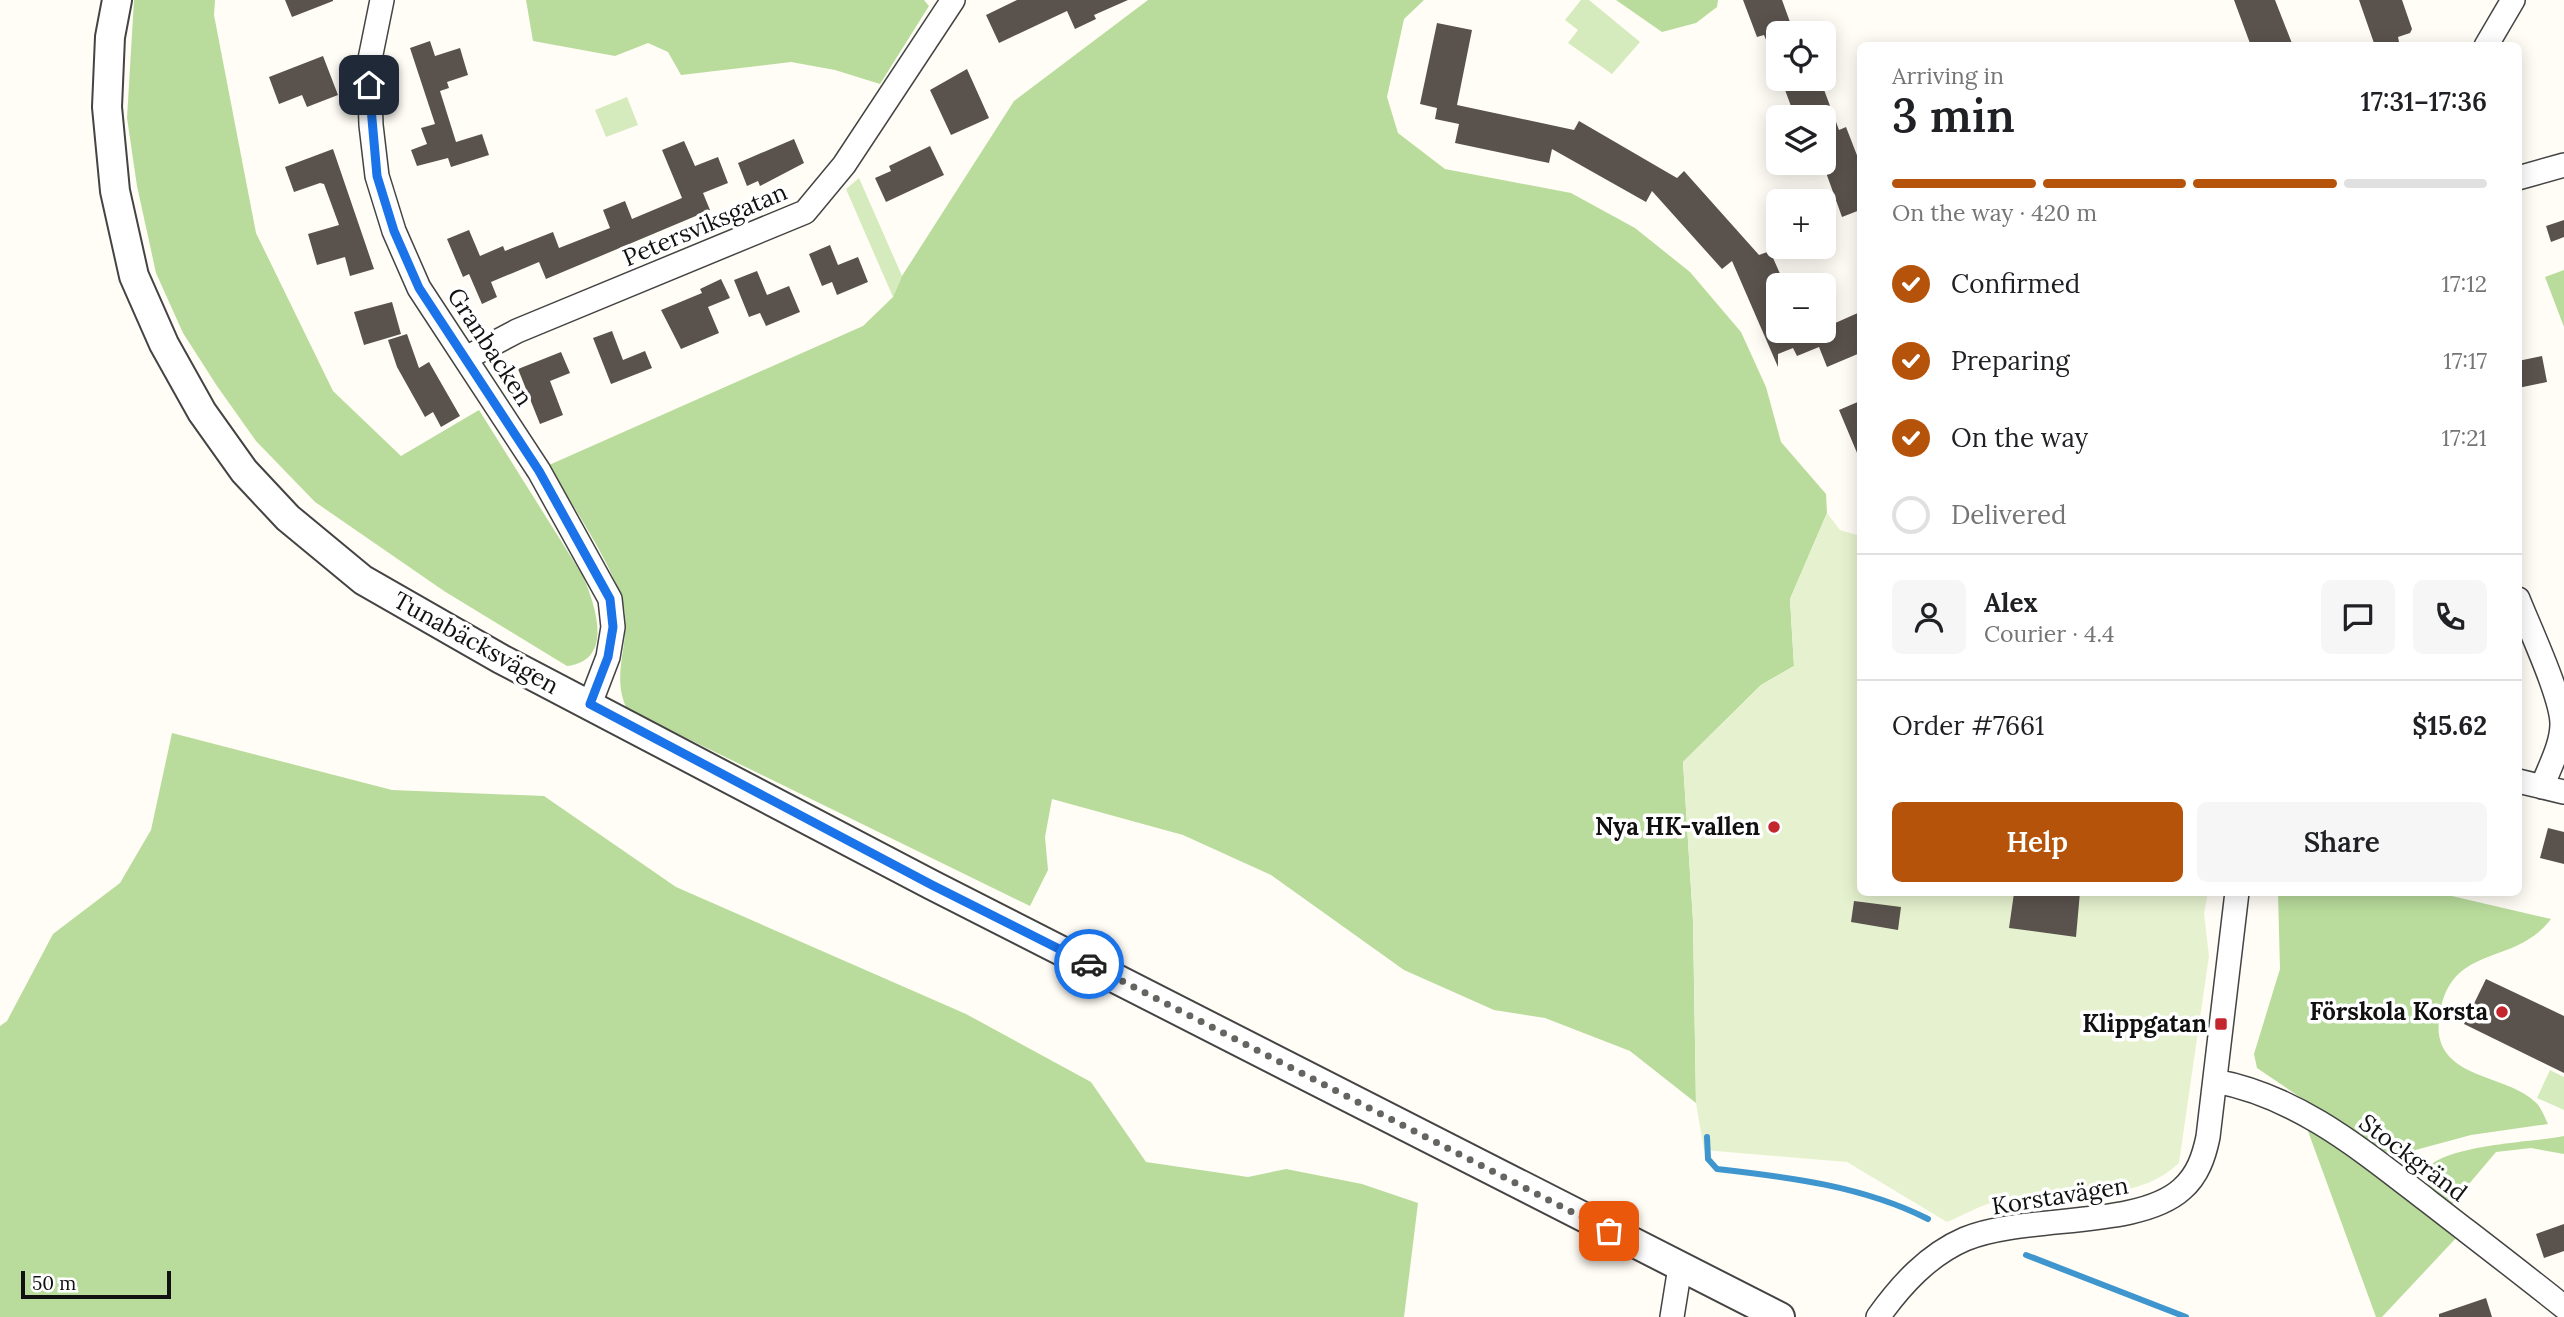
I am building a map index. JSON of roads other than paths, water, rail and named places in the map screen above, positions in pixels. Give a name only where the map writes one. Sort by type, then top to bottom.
[{"type":"street","name":"Tunabäcksvägen","points":[[117,0],[110,37],[107,107],[115,191],[134,276],[164,344],[202,412],[244,471],[280,509],[363,580],[434,623],[932,885],[1780,1317]]},
{"type":"street","name":"Granbacken","points":[[382,0],[369,64],[370,125],[377,176],[394,231],[419,288],[539,471],[610,599],[613,627],[608,657],[590,704]]},
{"type":"street","name":"Petersviksgatan","points":[[466,358],[517,331],[805,212],[844,165],[953,0]]},
{"type":"street","points":[[2488,42],[2513,0]]},
{"type":"street","points":[[2522,177],[2564,165]]},
{"type":"street","points":[[2522,609],[2542,658],[2562,723],[2553,790],[2522,782]]},
{"type":"street","name":"Korstavägen","points":[[1878,1317],[1911,1275],[1939,1254],[1966,1239],[2026,1224],[2144,1209],[2182,1189],[2204,1156],[2237,896]]},
{"type":"street","name":"Stockgränd","points":[[2215,1081],[2254,1089],[2308,1114],[2392,1173],[2564,1307]]},
{"type":"street","points":[[1672,1317],[1680,1267]]},
{"type":"waterway","points":[[1707,1137],[1708,1159],[1717,1169],[1798,1180],[1851,1191],[1878,1198],[1928,1219]]},
{"type":"waterway","points":[[2026,1255],[2186,1317]]},
{"type":"place","name":"Nya HK-vallen","points":[[1774,827]]},
{"type":"place","name":"Förskola Korsta","points":[[2502,1012]]},
{"type":"place","name":"Klippgatan","points":[[2221,1024]]}]
